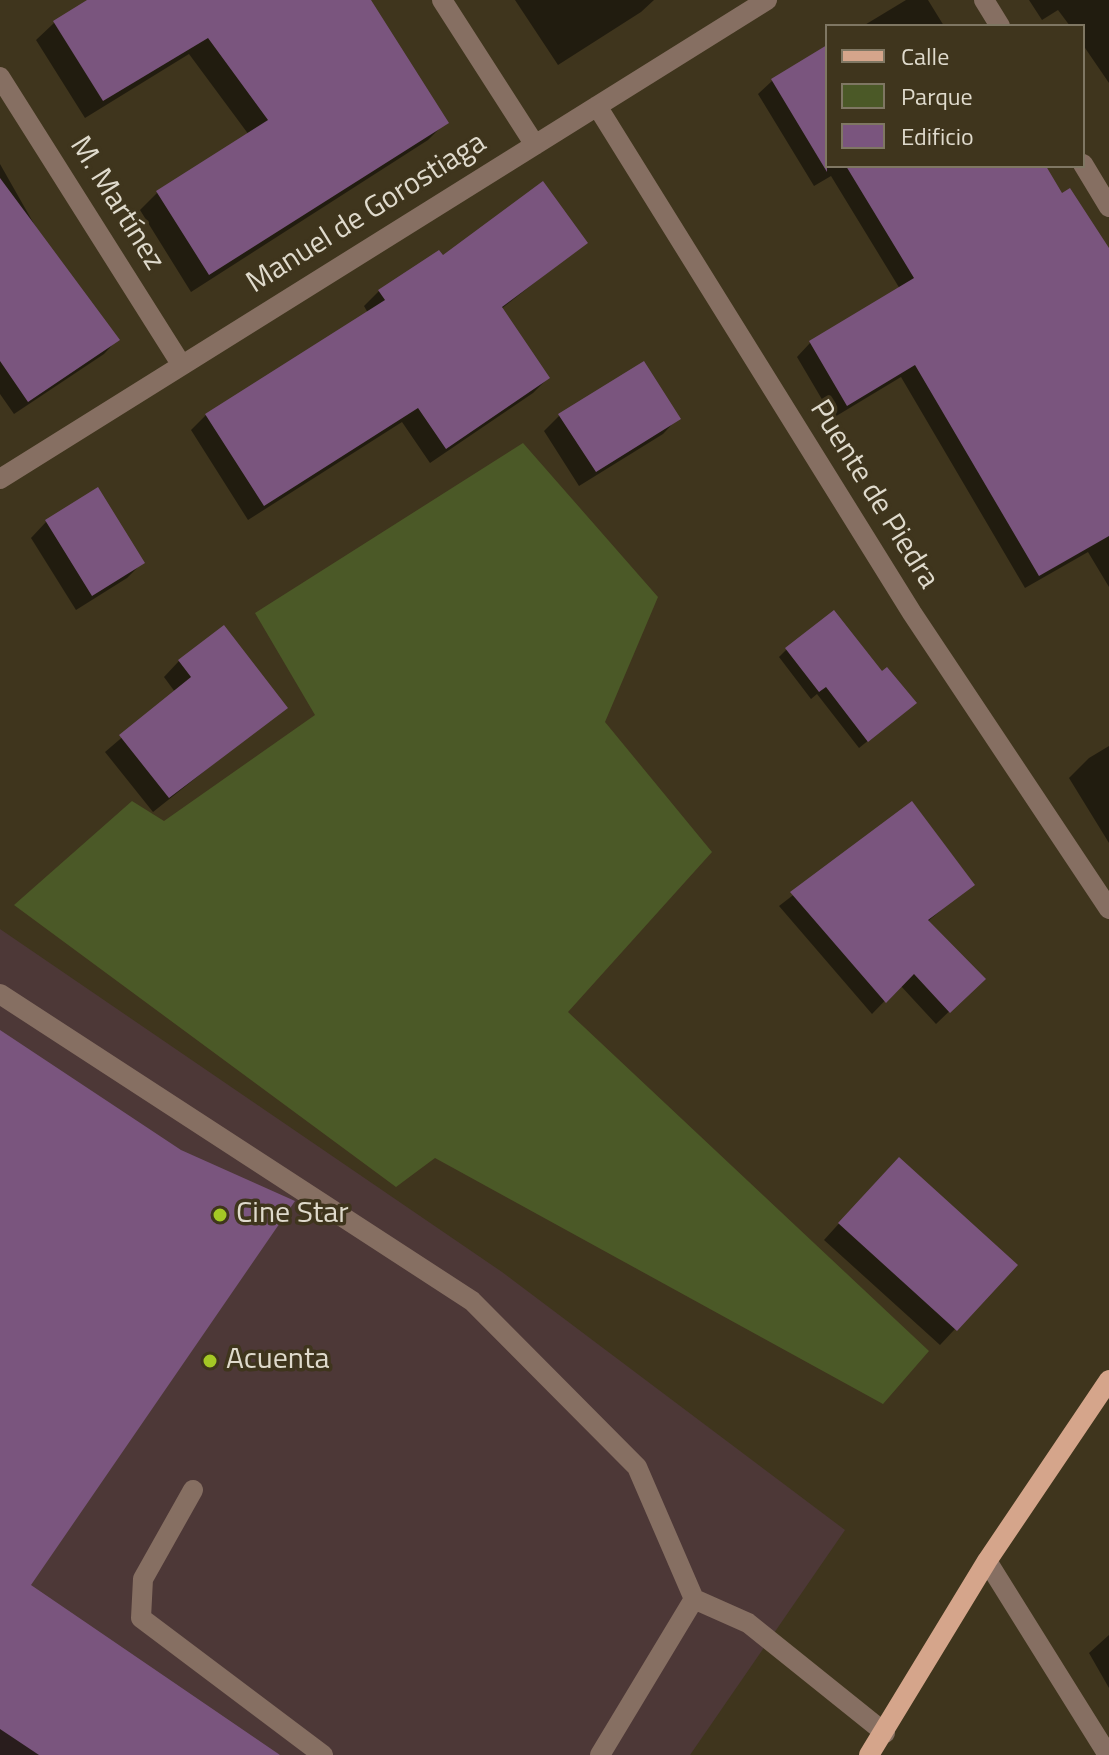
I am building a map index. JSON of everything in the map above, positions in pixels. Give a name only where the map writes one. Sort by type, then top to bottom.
[{"type":"main road","points":[[869,1755],[987,1561],[1109,1380]]},
{"type":"street","points":[[442,0],[535,145]]},
{"type":"street","name":"Manuel de Gorostiaga","points":[[0,479],[767,0]]},
{"type":"street","points":[[984,0],[999,24]]},
{"type":"street","name":"M. Martínez","points":[[0,77],[181,364]]},
{"type":"street","name":"Puente de Piedra","points":[[597,106],[912,613],[1109,909]]},
{"type":"street","points":[[1085,167],[1109,207]]},
{"type":"street","points":[[0,994],[472,1301],[637,1467],[694,1599],[748,1623],[885,1733]]},
{"type":"street","points":[[193,1490],[143,1579],[141,1618],[323,1755]]},
{"type":"street","points":[[987,1561],[1108,1755]]},
{"type":"street","points":[[600,1755],[694,1599]]},
{"type":"shaded area","points":[[0,929],[502,1272],[845,1530],[690,1755],[0,1755]]},
{"type":"green space","points":[[523,443],[658,597],[605,722],[712,852],[568,1012],[929,1351],[883,1404],[435,1158],[396,1187],[14,905],[132,801],[164,821],[315,715],[255,613]]},
{"type":"building","points":[[87,0],[371,0],[449,123],[209,275],[156,191],[268,120],[208,38],[103,101],[53,21]]},
{"type":"building","points":[[825,46],[827,172],[771,79]]},
{"type":"building","points":[[847,168],[1047,168],[1062,193],[1070,188],[1109,248],[1109,536],[1039,576],[915,365],[847,406],[809,341],[914,278]]},
{"type":"building","points":[[0,178],[120,340],[28,402],[0,361]]},
{"type":"building","points":[[543,181],[588,243],[502,307],[550,378],[446,449],[418,408],[264,506],[205,414],[385,300],[378,290],[439,250],[443,255]]},
{"type":"building","points":[[644,361],[681,419],[596,472],[558,414]]},
{"type":"building","points":[[98,487],[145,563],[92,596],[45,520]]},
{"type":"building","points":[[834,610],[882,671],[887,667],[917,703],[868,742],[826,687],[819,692],[785,648]]},
{"type":"building","points":[[224,625],[288,708],[169,798],[119,735],[191,677],[178,660]]},
{"type":"building","points":[[912,801],[975,885],[928,920],[986,979],[950,1013],[914,974],[886,1003],[790,892]]},
{"type":"building","points":[[0,1030],[181,1150],[295,1201],[31,1585],[280,1755],[39,1755],[0,1729]]},
{"type":"building","points":[[899,1157],[1018,1265],[957,1331],[838,1223]]},
{"type":"place","name":"Cine Star","points":[[220,1215]]},
{"type":"place","name":"Acuenta","points":[[210,1361]]}]
